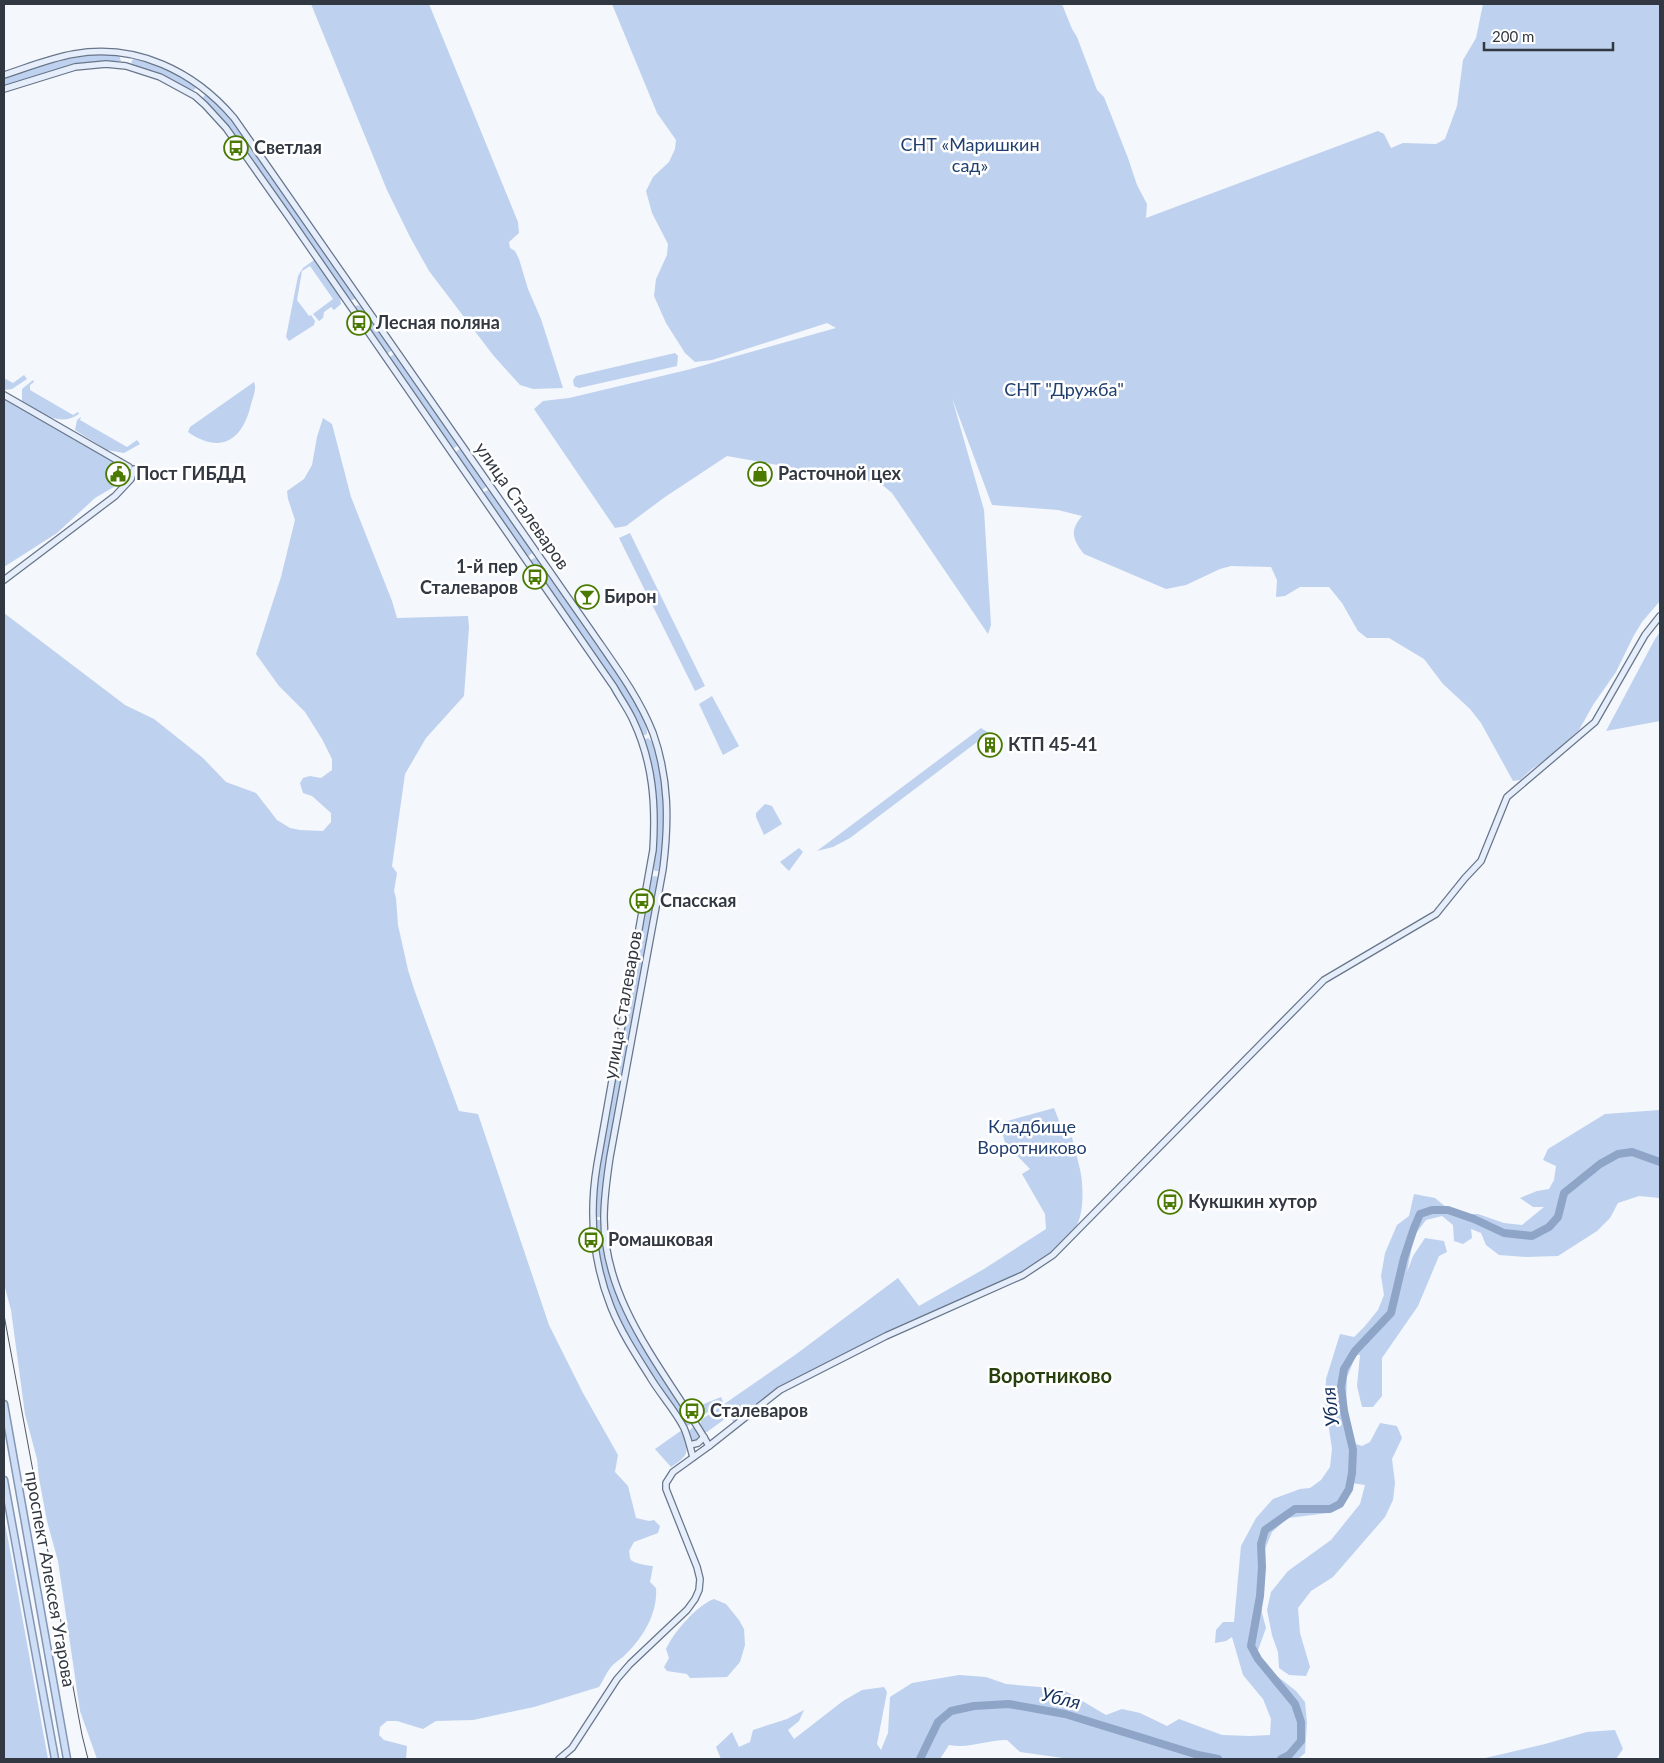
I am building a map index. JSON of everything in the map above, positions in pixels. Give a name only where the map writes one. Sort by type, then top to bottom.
[{"type":"main road","name":"улица Сталеваров","points":[[4,75],[73,54],[110,52],[148,58],[164,64],[203,87],[214,96],[234,118],[360,298],[624,680],[643,713],[660,758],[666,789],[667,841],[610,1157],[604,1218],[612,1268],[624,1305],[642,1341],[709,1446]]},
{"type":"main road","points":[[126,66],[128,54]]},
{"type":"main road","name":"улица Сталеваров","points":[[4,88],[74,67],[106,64],[126,66],[160,77],[196,96],[214,113],[527,560],[614,687],[633,720],[641,739],[654,798],[653,850],[595,1173],[592,1218],[600,1270],[612,1309],[647,1374],[685,1429],[693,1457]]},
{"type":"main road","points":[[196,96],[203,87]]},
{"type":"main road","points":[[349,305],[360,298]]},
{"type":"main road","points":[[385,357],[396,350]]},
{"type":"main road","points":[[4,395],[132,468],[131,479],[115,496],[4,580]]},
{"type":"main road","points":[[480,494],[490,487]]},
{"type":"main road","points":[[527,560],[536,553]]},
{"type":"main road","points":[[559,1759],[572,1748],[617,1679],[630,1664],[687,1610],[699,1590],[700,1579],[697,1567],[666,1489],[668,1477],[780,1390],[886,1336],[1023,1276],[1053,1255],[1324,980],[1436,914],[1464,878],[1481,861],[1507,797],[1595,722],[1645,634],[1660,616]]},
{"type":"main road","points":[[641,739],[652,733]]},
{"type":"main road","points":[[650,873],[662,874]]},
{"type":"main road","points":[[620,1041],[632,1043]]},
{"type":"main road","points":[[592,1218],[604,1218]]},
{"type":"main road","name":"проспект Алексея Угарова","points":[[4,1404],[67,1759]]},
{"type":"main road","points":[[685,1429],[695,1422]]},
{"type":"main road","points":[[690,1445],[698,1444],[704,1436]]},
{"type":"main road","name":"проспект Алексея Угарова","points":[[4,1480],[55,1759]]},
{"type":"green space","points":[[311,4],[429,4],[518,222],[519,233],[509,242],[510,248],[515,251],[519,259],[563,388],[533,389],[520,385],[493,355],[429,271],[387,190]]},
{"type":"green space","points":[[612,4],[1062,4],[1097,90],[1104,97],[1137,185],[1147,204],[1146,218],[1378,131],[1384,134],[1391,148],[1403,143],[1436,144],[1445,139],[1457,106],[1463,60],[1476,38],[1483,4],[1660,4],[1660,601],[1642,622],[1616,672],[1593,705],[1579,730],[1520,780],[1513,781],[1481,723],[1470,709],[1443,684],[1424,659],[1389,638],[1367,638],[1358,631],[1342,603],[1329,587],[1300,587],[1285,596],[1276,597],[1277,580],[1271,567],[1231,566],[1220,569],[1186,585],[1166,589],[1084,554],[1077,544],[1074,535],[1074,530],[1082,516],[1058,510],[992,505],[952,398],[984,510],[991,625],[988,634],[892,493],[880,483],[727,456],[665,497],[626,526],[615,528],[534,409],[543,401],[569,398],[687,370],[836,328],[827,323],[712,360],[695,362],[685,353],[666,323],[654,296],[656,279],[667,255],[668,244],[652,213],[646,191],[653,177],[669,162],[675,149],[676,140],[657,113]]},
{"type":"green space","points":[[105,54],[119,55],[121,61],[76,64],[4,86],[4,78],[29,70],[66,60]]},
{"type":"green space","points":[[136,58],[156,64],[194,84],[196,88],[194,90],[190,89],[154,71],[136,66],[131,63]]},
{"type":"green space","points":[[206,94],[230,117],[355,299],[348,299],[226,124],[204,100],[203,97]]},
{"type":"green space","points":[[314,260],[340,297],[341,304],[334,310],[331,307],[324,312],[323,318],[319,321],[313,314],[333,299],[310,266],[302,271],[297,300],[315,321],[314,325],[289,341],[286,337],[298,276],[303,268]]},
{"type":"green space","points":[[357,305],[363,307],[391,347],[391,351],[388,353],[384,352],[356,310],[355,307]]},
{"type":"green space","points":[[675,353],[678,356],[677,366],[579,388],[574,386],[573,380],[576,376]]},
{"type":"green space","points":[[394,354],[398,357],[457,443],[457,446],[454,448],[450,447],[390,361],[390,357]]},
{"type":"green space","points":[[24,375],[27,379],[12,389],[4,390],[4,378],[13,383]]},
{"type":"green space","points":[[33,380],[34,382],[30,385],[30,390],[73,415],[78,412],[79,414],[71,418],[57,419],[43,414],[22,401],[22,389]]},
{"type":"green space","points":[[254,382],[254,393],[247,416],[236,435],[220,443],[200,439],[188,432],[190,427]]},
{"type":"green space","points":[[4,399],[126,469],[127,473],[115,468],[111,476],[119,484],[95,498],[57,533],[4,567]]},
{"type":"green space","points":[[81,417],[80,420],[127,447],[137,440],[140,444],[124,453],[107,450],[75,430],[77,420]]},
{"type":"green space","points":[[323,418],[332,424],[351,497],[397,618],[468,616],[469,627],[464,696],[426,738],[405,774],[392,866],[397,873],[394,891],[398,925],[415,992],[459,1111],[478,1114],[549,1325],[583,1393],[618,1455],[615,1472],[628,1486],[636,1518],[649,1521],[654,1520],[660,1526],[658,1533],[634,1542],[629,1551],[632,1561],[653,1566],[650,1582],[656,1588],[656,1598],[651,1617],[642,1634],[630,1650],[611,1667],[599,1687],[534,1707],[473,1720],[436,1721],[423,1729],[397,1721],[387,1721],[380,1727],[379,1735],[384,1740],[407,1746],[406,1759],[97,1759],[80,1711],[58,1561],[47,1521],[37,1459],[25,1414],[11,1310],[4,1284],[4,613],[125,705],[154,719],[203,758],[226,782],[256,793],[277,820],[290,828],[323,831],[331,822],[331,813],[312,796],[303,793],[300,783],[303,778],[310,776],[321,778],[332,770],[332,759],[305,712],[279,686],[256,654],[281,577],[295,520],[287,491],[304,479],[312,465],[317,437]]},
{"type":"green space","points":[[459,449],[463,451],[487,486],[482,490],[480,490],[456,456],[456,452]]},
{"type":"green space","points":[[490,490],[532,550],[529,556],[525,555],[483,495]]},
{"type":"green space","points":[[630,533],[705,686],[695,691],[619,538]]},
{"type":"green space","points":[[534,558],[538,559],[619,676],[644,721],[647,734],[641,734],[617,686],[531,564],[531,560]]},
{"type":"green space","points":[[1660,632],[1660,721],[1606,731],[1655,639]]},
{"type":"green space","points":[[712,696],[739,746],[723,755],[699,704]]},
{"type":"green space","points":[[981,728],[989,733],[850,838],[833,847],[817,851]]},
{"type":"green space","points":[[648,738],[655,750],[664,800],[664,842],[660,871],[655,871],[653,868],[657,826],[655,791],[644,740]]},
{"type":"green space","points":[[765,804],[772,806],[782,824],[764,835],[756,813]]},
{"type":"green space","points":[[799,848],[803,852],[789,871],[780,862]]},
{"type":"green space","points":[[654,876],[659,877],[629,1040],[622,1036],[651,878]]},
{"type":"green space","points":[[623,1043],[628,1045],[602,1215],[601,1217],[596,1217],[596,1182]]},
{"type":"green space","name":"Кладбище Воротниково","points":[[1054,1108],[1066,1139],[1072,1137],[1082,1183],[1080,1218],[1063,1243],[1039,1262],[1014,1276],[815,1369],[779,1389],[735,1424],[729,1416],[707,1432],[703,1432],[700,1426],[701,1420],[795,1355],[898,1278],[919,1306],[984,1269],[1046,1229],[1045,1214],[1022,1174],[1030,1169],[1005,1143],[1000,1123]]},
{"type":"green space","points":[[1660,1110],[1660,1198],[1639,1196],[1618,1203],[1610,1218],[1597,1231],[1558,1256],[1526,1257],[1499,1255],[1486,1245],[1481,1233],[1471,1229],[1472,1238],[1463,1244],[1454,1241],[1453,1225],[1442,1216],[1426,1220],[1414,1236],[1407,1272],[1413,1256],[1425,1238],[1444,1241],[1447,1252],[1439,1256],[1418,1306],[1382,1358],[1382,1396],[1373,1407],[1362,1407],[1357,1386],[1360,1355],[1356,1355],[1347,1377],[1346,1406],[1356,1444],[1362,1446],[1370,1442],[1380,1423],[1397,1426],[1402,1438],[1392,1459],[1395,1483],[1393,1500],[1385,1517],[1333,1577],[1311,1591],[1298,1608],[1300,1633],[1310,1667],[1306,1676],[1289,1675],[1279,1668],[1278,1652],[1267,1610],[1271,1592],[1288,1571],[1331,1540],[1360,1504],[1365,1485],[1351,1483],[1343,1498],[1328,1513],[1288,1518],[1272,1532],[1263,1554],[1262,1613],[1266,1628],[1257,1653],[1272,1672],[1296,1691],[1305,1702],[1307,1723],[1305,1753],[1298,1759],[1070,1759],[1020,1752],[1007,1740],[964,1746],[949,1745],[940,1759],[721,1759],[716,1747],[732,1732],[739,1747],[750,1742],[753,1730],[787,1719],[804,1710],[799,1721],[788,1730],[794,1739],[843,1701],[862,1690],[884,1687],[887,1692],[877,1744],[881,1750],[888,1733],[890,1697],[912,1683],[959,1675],[986,1677],[1006,1684],[1062,1689],[1106,1715],[1122,1709],[1140,1713],[1167,1726],[1179,1719],[1222,1735],[1270,1735],[1271,1719],[1263,1699],[1243,1675],[1232,1637],[1226,1641],[1215,1643],[1216,1630],[1223,1622],[1234,1622],[1241,1546],[1256,1518],[1273,1499],[1300,1489],[1310,1488],[1321,1480],[1330,1467],[1332,1449],[1325,1401],[1326,1379],[1340,1334],[1354,1337],[1378,1310],[1384,1295],[1381,1276],[1385,1253],[1397,1225],[1409,1216],[1414,1194],[1435,1198],[1446,1207],[1470,1214],[1478,1214],[1504,1223],[1522,1225],[1544,1207],[1533,1207],[1520,1198],[1537,1191],[1549,1189],[1554,1180],[1556,1166],[1543,1160],[1548,1149],[1605,1114]]},
{"type":"green space","points":[[596,1220],[602,1221],[613,1281],[626,1316],[643,1347],[691,1421],[691,1424],[687,1426],[642,1360],[622,1325],[607,1287],[602,1267],[595,1226]]},
{"type":"green space","points":[[721,1397],[723,1402],[699,1418],[694,1417],[686,1404],[699,1406]]},
{"type":"green space","points":[[693,1427],[700,1439],[693,1443],[688,1432]]},
{"type":"green space","points":[[682,1430],[686,1443],[686,1452],[682,1459],[671,1467],[655,1449]]},
{"type":"green space","points":[[4,1519],[8,1539],[48,1759],[4,1759]]},
{"type":"green space","points":[[714,1599],[726,1604],[744,1629],[745,1645],[740,1662],[727,1677],[690,1678],[687,1674],[667,1671],[664,1667],[669,1658],[666,1649],[670,1642],[693,1613]]},
{"type":"green space","points":[[1615,1730],[1623,1749],[1616,1759],[1481,1759],[1587,1732]]},
{"type":"waterway","name":"Убля","points":[[1281,1759],[1289,1755],[1301,1741],[1301,1722],[1295,1704],[1258,1659],[1251,1646],[1260,1596],[1261,1544],[1265,1530],[1295,1509],[1330,1509],[1340,1504],[1349,1489],[1353,1450],[1344,1411],[1341,1387],[1344,1369],[1355,1351],[1391,1313],[1404,1258],[1420,1214],[1432,1210],[1448,1210],[1474,1219],[1504,1233],[1532,1236],[1549,1227],[1558,1217],[1564,1193],[1600,1164],[1618,1154],[1632,1152],[1660,1162]]},
{"type":"waterway","name":"Убля","points":[[920,1759],[938,1722],[951,1711],[974,1706],[1009,1704],[1065,1714],[1198,1755],[1218,1759]]},
{"type":"tram line","points":[[4,1315],[88,1759]]},
{"type":"place","name":"Светлая","points":[[236,148]]},
{"type":"place","name":"Лесная поляна","points":[[359,323]]},
{"type":"place","name":"Пост ГИБДД","points":[[118,474]]},
{"type":"place","name":"Расточной цех","points":[[760,474]]},
{"type":"place","name":"1-й пер Сталеваров","points":[[535,577]]},
{"type":"place","name":"Бирон","points":[[587,597]]},
{"type":"place","name":"КТП 45-41","points":[[990,745]]},
{"type":"place","name":"Спасская","points":[[642,901]]},
{"type":"place","name":"Кукшкин хутор","points":[[1170,1202]]},
{"type":"place","name":"Ромашковая","points":[[591,1240]]},
{"type":"place","name":"Сталеваров","points":[[692,1411]]},
{"type":"district","name":"Воротниково","points":[[1050,1376]]},
{"type":"park label","name":"СНТ «Маришкин сад»","points":[[970,155]]},
{"type":"park label","name":"СНТ \"Дружба\"","points":[[1064,390]]}]
